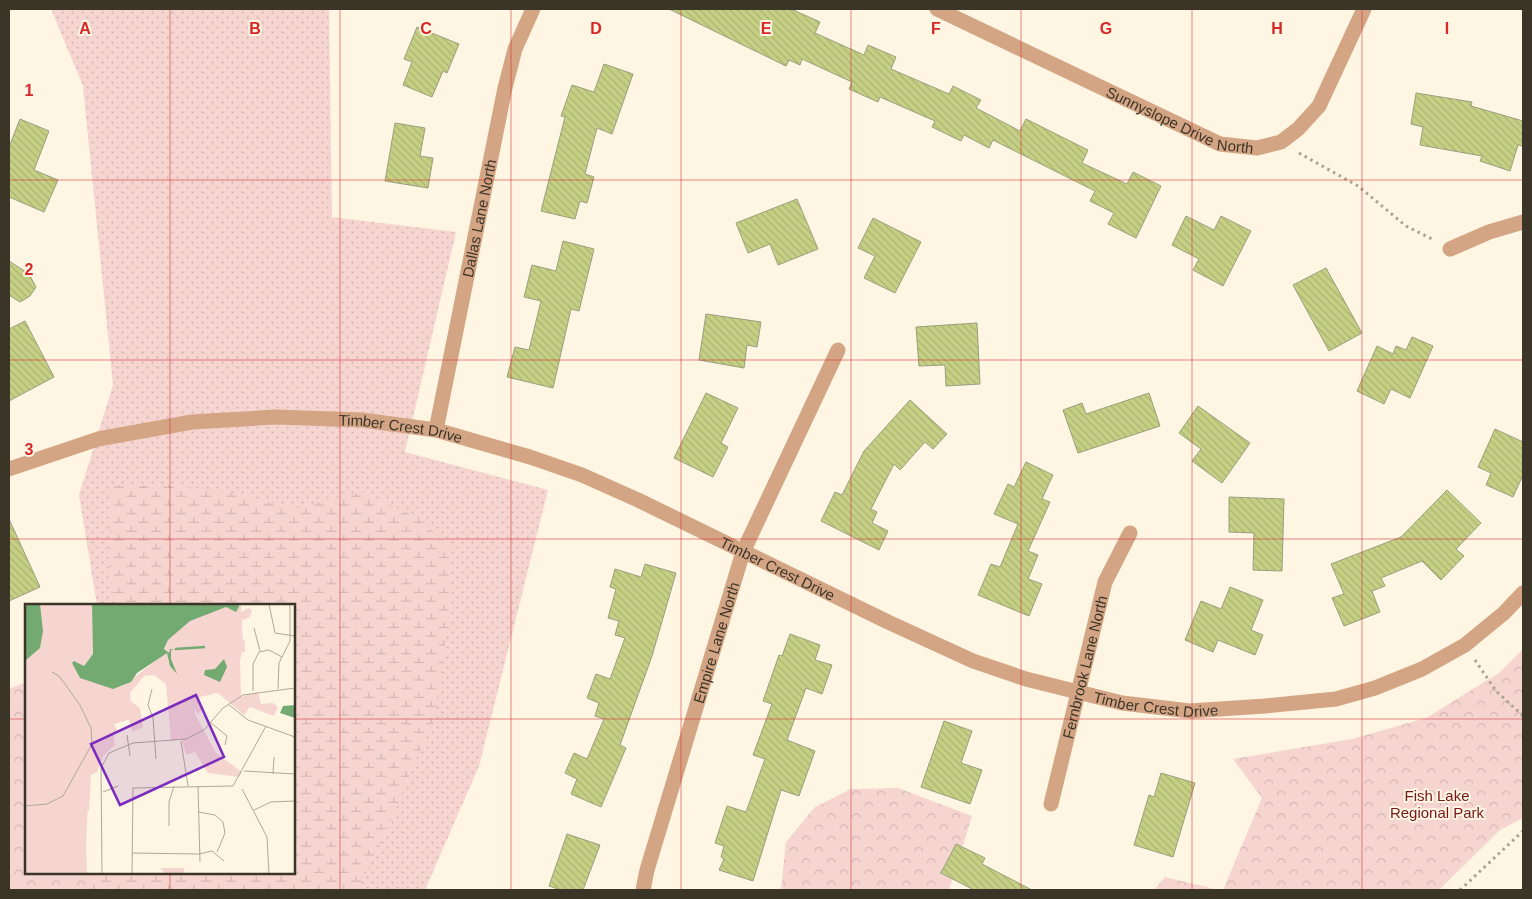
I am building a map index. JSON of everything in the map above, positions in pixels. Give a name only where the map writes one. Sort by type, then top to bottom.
[{"type":"street","name":"Dallas Lane North","points":[[436,430],[505,88],[515,49],[533,9]]},
{"type":"street","name":"Sunnyslope Drive North","points":[[937,9],[1220,144],[1257,148],[1281,142],[1298,129],[1318,106],[1364,9]]},
{"type":"street","points":[[1450,249],[1489,232],[1523,222]]},
{"type":"street","name":"Empire Lane North","points":[[643,890],[647,870],[743,552],[838,350]]},
{"type":"street","name":"Timber Crest Drive","points":[[9,469],[98,439],[192,422],[275,417],[362,420],[436,430],[582,474],[888,622],[973,660],[1026,679],[1122,703],[1190,711],[1336,699],[1375,688],[1422,669],[1465,645],[1504,613],[1523,593]]},
{"type":"street","name":"Fernbrook Lane North","points":[[1051,804],[1105,582],[1130,533]]},
{"type":"path","points":[[1281,142],[1305,158],[1358,186],[1406,226],[1450,249]]},
{"type":"path","points":[[1465,645],[1496,691],[1523,716]]},
{"type":"path","points":[[1460,890],[1523,831]]},
{"type":"green space","points":[[51,9],[329,9],[332,217],[456,232],[405,452],[548,490],[479,766],[425,890],[32,890],[38,874],[295,874],[295,604],[97,604],[79,495],[113,385],[83,86]]},
{"type":"green space","points":[[112,485],[169,485],[226,492],[296,508],[362,492],[419,518],[451,550],[448,624],[434,718],[379,848],[357,890],[84,890],[88,874],[295,874],[295,604],[115,604],[109,576]]},
{"type":"green space","name":"Fish Lake Regional Park","points":[[1523,649],[1523,818],[1500,830],[1439,890],[1223,890],[1262,798],[1233,759],[1352,739],[1426,718],[1499,673]]},
{"type":"green space","points":[[25,682],[25,874],[88,874],[84,890],[9,890],[9,689]]},
{"type":"green space","points":[[898,788],[972,816],[949,890],[781,890],[786,842],[815,807],[851,789]]},
{"type":"green space","points":[[1165,877],[1219,890],[1154,890]]},
{"type":"building","points":[[669,9],[791,9],[820,22],[815,33],[864,55],[868,45],[896,57],[891,69],[949,94],[953,86],[981,100],[976,108],[1020,131],[1026,119],[1088,150],[1082,163],[1127,184],[1133,172],[1161,186],[1136,238],[1108,224],[1114,213],[1090,201],[1095,191],[993,140],[989,148],[964,135],[961,141],[932,127],[935,121],[880,97],[878,102],[849,89],[852,82],[802,59],[800,65],[789,60],[786,66]]},
{"type":"building","points":[[417,27],[459,44],[447,73],[443,71],[432,97],[403,85],[412,62],[404,59]]},
{"type":"building","points":[[604,64],[633,74],[612,134],[597,128],[585,174],[594,177],[587,203],[580,201],[575,219],[541,211],[565,117],[561,116],[572,85],[594,92]]},
{"type":"building","points":[[1416,93],[1472,102],[1471,106],[1523,121],[1523,146],[1518,145],[1510,171],[1480,161],[1482,156],[1420,145],[1423,127],[1411,124]]},
{"type":"building","points":[[20,119],[49,131],[34,170],[58,180],[44,212],[9,197],[9,147]]},
{"type":"building","points":[[395,123],[425,128],[420,156],[433,158],[428,188],[385,181]]},
{"type":"building","points":[[797,199],[818,249],[778,265],[770,244],[748,253],[736,223]]},
{"type":"building","points":[[1186,216],[1214,230],[1221,216],[1251,231],[1223,286],[1193,270],[1199,259],[1172,245]]},
{"type":"building","points":[[873,218],[921,242],[895,293],[864,278],[875,256],[858,248]]},
{"type":"building","points":[[563,241],[594,249],[579,311],[571,309],[553,388],[507,377],[515,347],[529,350],[541,301],[524,297],[532,265],[556,271]]},
{"type":"building","points":[[9,261],[29,274],[36,287],[30,296],[20,302],[9,295]]},
{"type":"building","points":[[1326,268],[1362,333],[1329,351],[1293,285]]},
{"type":"building","points":[[706,314],[761,322],[757,347],[747,345],[744,368],[699,360]]},
{"type":"building","points":[[25,321],[54,377],[9,401],[9,329]]},
{"type":"building","points":[[977,323],[980,384],[946,386],[945,365],[919,366],[916,327]]},
{"type":"building","points":[[1412,337],[1433,346],[1410,398],[1391,389],[1384,404],[1357,391],[1377,346],[1393,354],[1396,346],[1406,350]]},
{"type":"building","points":[[706,393],[738,408],[721,443],[728,447],[713,477],[674,458]]},
{"type":"building","points":[[1149,393],[1160,426],[1078,453],[1063,410],[1082,403],[1086,414]]},
{"type":"building","points":[[910,400],[947,434],[933,449],[925,442],[900,470],[894,464],[871,509],[877,512],[872,523],[888,531],[879,550],[821,521],[835,492],[842,495],[864,451]]},
{"type":"building","points":[[1198,406],[1250,443],[1222,483],[1192,461],[1201,449],[1179,433]]},
{"type":"building","points":[[1495,429],[1523,442],[1523,475],[1513,497],[1486,485],[1491,473],[1478,467]]},
{"type":"building","points":[[1026,462],[1053,475],[1042,499],[1050,502],[1028,551],[1038,555],[1028,579],[1042,584],[1029,616],[978,595],[991,564],[1000,567],[1018,524],[994,514],[1008,484],[1014,487]]},
{"type":"building","points":[[1447,490],[1481,523],[1456,549],[1464,556],[1441,580],[1422,561],[1381,578],[1385,586],[1372,591],[1380,612],[1344,626],[1332,598],[1344,594],[1331,564],[1401,537]]},
{"type":"building","points":[[1229,497],[1284,499],[1282,571],[1253,570],[1254,533],[1229,532]]},
{"type":"building","points":[[9,519],[40,587],[9,601]]},
{"type":"building","points":[[645,564],[676,573],[652,656],[620,745],[626,748],[601,807],[571,794],[577,779],[565,773],[574,753],[587,759],[604,719],[595,716],[599,703],[587,698],[596,674],[610,679],[625,638],[615,635],[619,621],[608,618],[616,589],[610,587],[615,569],[641,577]]},
{"type":"building","points":[[1230,587],[1263,600],[1251,630],[1263,635],[1255,655],[1218,640],[1213,652],[1185,640],[1201,601],[1221,609]]},
{"type":"building","points":[[790,634],[820,645],[815,660],[832,665],[822,694],[806,688],[787,740],[815,751],[799,796],[781,790],[753,881],[719,870],[724,859],[721,857],[724,846],[715,843],[727,806],[746,812],[765,759],[753,755],[772,704],[763,701],[779,655],[782,656]]},
{"type":"building","points":[[944,721],[972,731],[961,763],[982,770],[970,804],[921,787]]},
{"type":"building","points":[[1161,773],[1195,783],[1173,857],[1134,845],[1149,795],[1154,797]]},
{"type":"building","points":[[567,834],[600,845],[583,890],[561,890],[549,886]]},
{"type":"building","points":[[956,844],[985,858],[982,864],[1032,890],[974,890],[941,873]]}]
